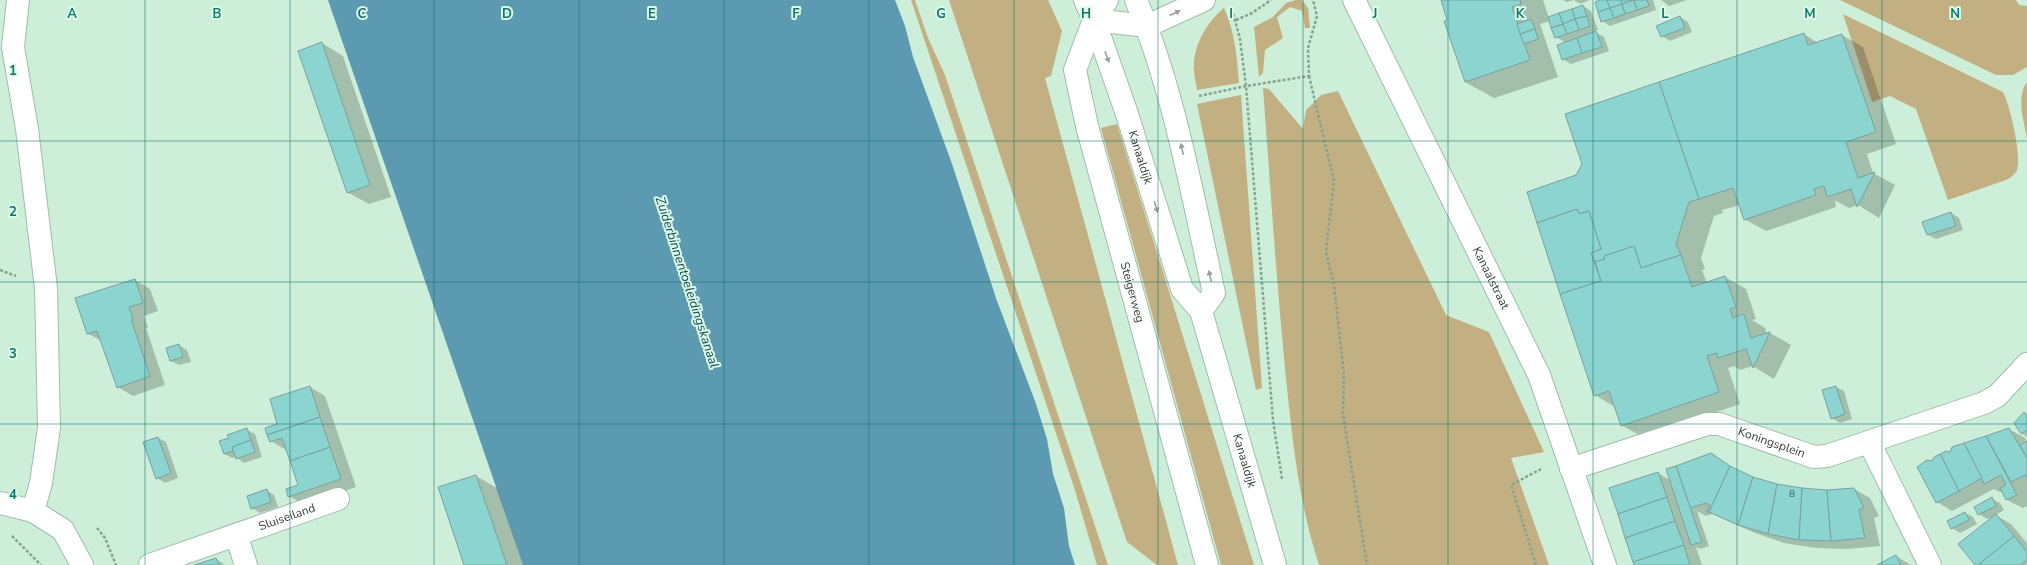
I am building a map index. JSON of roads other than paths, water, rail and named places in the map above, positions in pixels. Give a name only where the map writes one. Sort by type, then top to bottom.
[{"type":"street","points":[[18,0],[13,47],[26,129],[46,288],[49,428],[41,483],[33,511]]},
{"type":"street","name":"Kanaaldijk","points":[[1085,0],[1094,20],[1127,114],[1182,289],[1201,311],[1275,565]]},
{"type":"street","name":"Steigerweg","points":[[1107,0],[1094,20],[1074,70],[1087,126],[1207,565]]},
{"type":"street","points":[[1136,0],[1147,26],[1171,102],[1214,293],[1201,311]]},
{"type":"street","points":[[1094,20],[1147,26],[1204,0]]},
{"type":"street","name":"Kanaalstraat","points":[[1354,0],[1538,375],[1605,565]]},
{"type":"street","name":"Koningsplein","points":[[1569,462],[1707,424],[1719,424],[1814,457],[1827,456],[1984,403],[1997,396],[2027,364]]},
{"type":"street","points":[[1869,442],[1930,565]]},
{"type":"street","name":"Sluiseiland","points":[[150,565],[338,499]]},
{"type":"street","points":[[0,502],[33,511],[63,530],[82,565]]},
{"type":"street","points":[[236,535],[246,565]]},
{"type":"water","name":"Zuiderbinnentoeleidingskanaal","points":[[328,0],[895,0],[905,26],[913,57],[951,161],[997,301],[1035,401],[1047,439],[1053,474],[1064,508],[1069,546],[1075,565],[523,565]]}]
